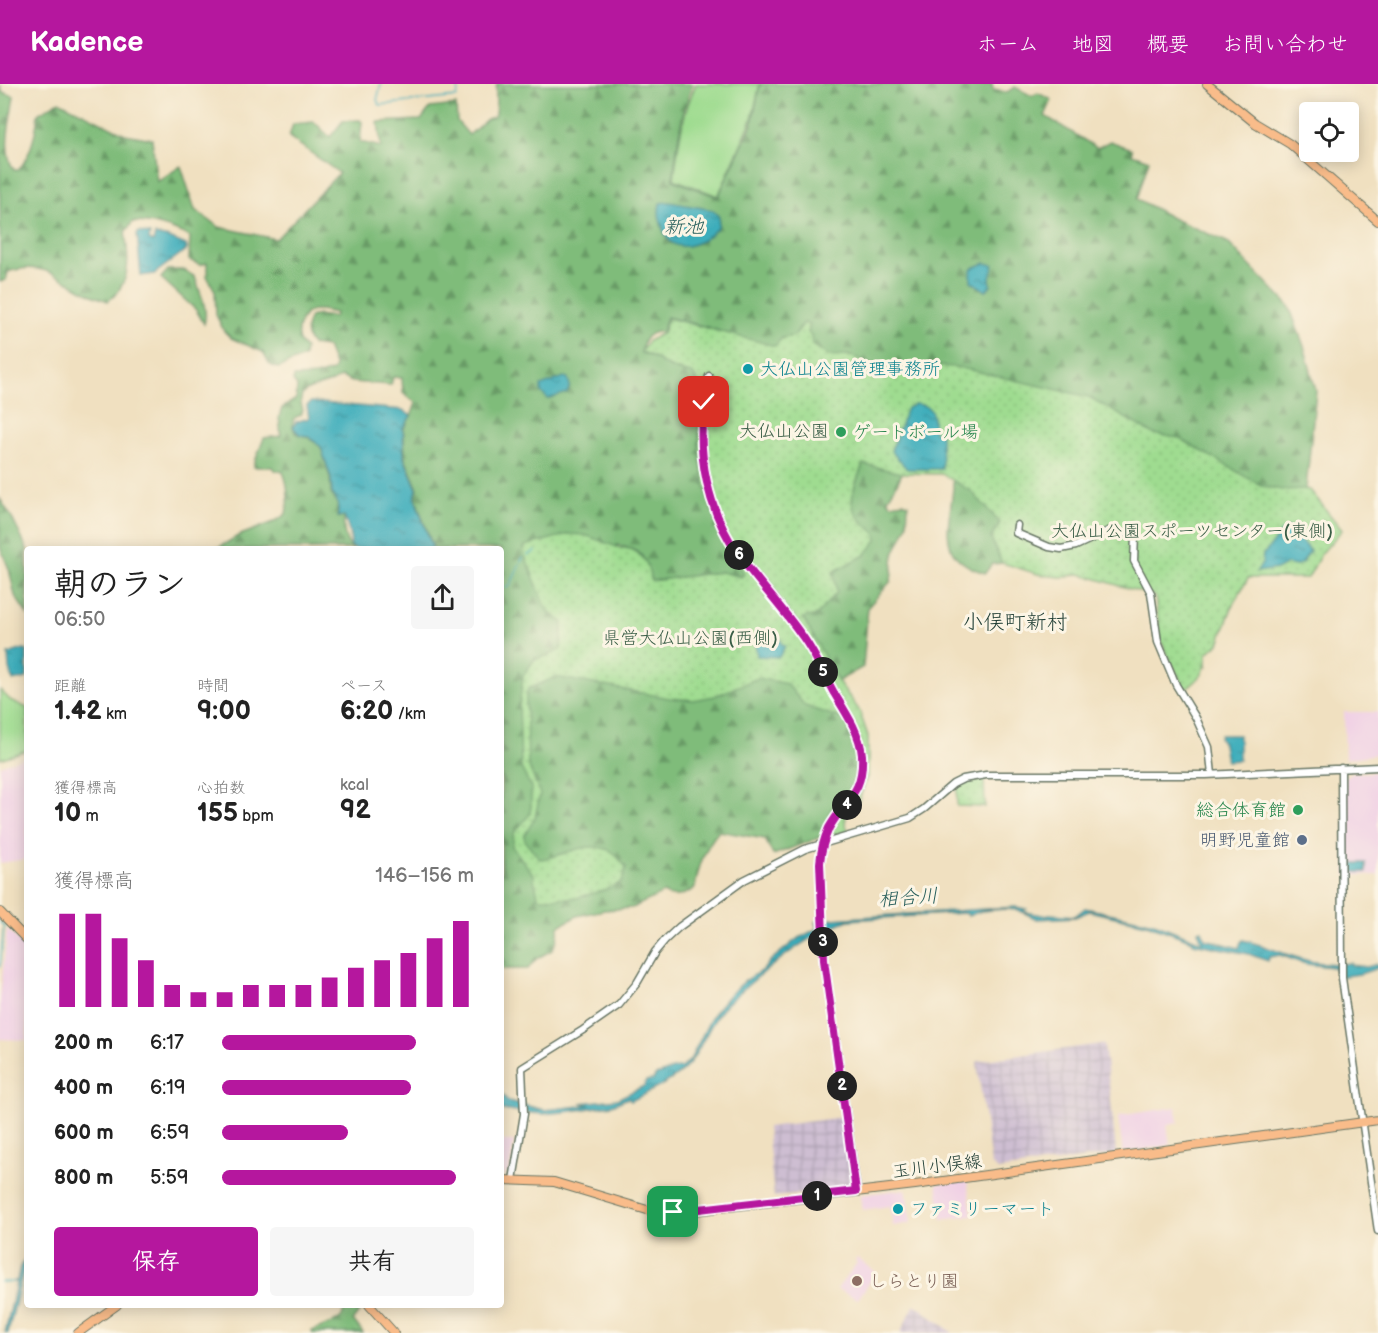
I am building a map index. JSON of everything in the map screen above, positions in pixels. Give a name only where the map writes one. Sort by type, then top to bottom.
[{"type":"main road","points":[[1207,84],[1255,123],[1290,144],[1378,221]]},
{"type":"main road","points":[[0,912],[24,937]]},
{"type":"main road","name":"玉川小俣線","points":[[504,1180],[563,1183],[647,1210],[673,1212],[915,1185],[1363,1124],[1378,1120]]},
{"type":"main road","points":[[78,1333],[113,1308]]},
{"type":"main road","points":[[372,1308],[394,1333]]},
{"type":"street","points":[[709,376],[703,408],[702,445],[705,472],[715,509],[737,552],[803,636],[847,715],[861,746],[862,765],[858,786],[830,827],[823,843],[820,863],[822,936],[856,1191]]},
{"type":"street","points":[[1017,525],[1016,533],[1057,549],[1076,546],[1108,531],[1135,535],[1134,561],[1151,593],[1158,642],[1176,685],[1196,718],[1209,747],[1212,774]]},
{"type":"street","points":[[1341,768],[1340,960],[1378,1231]]},
{"type":"street","points":[[513,1180],[524,1114],[521,1070],[524,1066],[619,1005],[637,983],[660,945],[679,927],[766,867],[805,849],[910,818],[953,784],[973,777],[986,775],[1212,774],[1378,768]]},
{"type":"shaded area","points":[[1344,712],[1378,712],[1378,754],[1345,759]]},
{"type":"shaded area","points":[[24,757],[24,859],[0,863],[0,766]]},
{"type":"shaded area","points":[[1378,772],[1378,875],[1346,875],[1345,778],[1350,773]]},
{"type":"shaded area","points":[[7,929],[24,947],[24,1040],[0,1039],[0,999]]},
{"type":"shaded area","points":[[1104,1045],[1116,1154],[998,1170],[991,1164],[978,1061]]},
{"type":"shaded area","points":[[1176,1107],[1178,1123],[1167,1125],[1170,1145],[1123,1153],[1118,1116]]},
{"type":"shaded area","points":[[843,1117],[850,1185],[820,1192],[774,1197],[767,1127]]},
{"type":"shaded area","points":[[504,1141],[514,1141],[509,1171],[504,1175]]},
{"type":"shaded area","points":[[967,1180],[972,1215],[942,1219],[937,1184]]},
{"type":"shaded area","points":[[906,1189],[911,1223],[893,1226],[890,1206],[862,1210],[860,1195]]},
{"type":"shaded area","name":"しらとり園","points":[[857,1258],[876,1273],[858,1299],[837,1289],[857,1263],[855,1261]]},
{"type":"shaded area","points":[[916,1305],[953,1333],[900,1333]]},
{"type":"green space","name":"大仏山公園スポーツセンター(東側)","points":[[497,84],[693,84],[682,119],[673,180],[718,197],[752,124],[760,84],[992,84],[993,90],[1007,92],[1015,87],[1032,96],[1038,93],[1052,100],[1045,116],[1097,148],[1110,141],[1132,149],[1132,154],[1149,160],[1137,199],[1174,219],[1227,242],[1289,306],[1305,349],[1316,391],[1306,488],[1299,502],[1272,537],[1233,604],[1219,643],[1207,653],[1207,666],[1161,641],[1155,596],[1000,523],[991,538],[1002,563],[992,564],[985,573],[968,566],[957,558],[948,538],[953,486],[951,458],[851,373],[707,327],[667,317],[662,332],[653,333],[647,337],[641,353],[674,369],[693,374],[703,391],[699,418],[699,449],[705,486],[712,509],[744,574],[741,577],[721,572],[651,581],[642,556],[632,549],[617,545],[598,581],[557,674],[821,656],[814,637],[791,607],[833,572],[865,555],[876,533],[858,517],[852,503],[852,495],[863,464],[904,469],[887,500],[891,504],[903,502],[908,504],[907,526],[894,554],[891,581],[868,607],[863,667],[838,681],[847,720],[856,739],[858,754],[855,778],[848,796],[819,838],[773,855],[765,839],[719,831],[703,858],[695,888],[679,896],[663,893],[632,908],[604,910],[577,916],[559,926],[557,940],[552,950],[536,959],[528,969],[504,969],[504,546],[432,546],[416,497],[418,489],[405,458],[404,428],[416,403],[403,393],[402,378],[393,377],[391,385],[352,382],[341,377],[312,388],[302,395],[303,410],[301,415],[293,420],[296,433],[308,437],[321,447],[330,478],[331,494],[337,502],[338,517],[344,517],[344,530],[350,546],[221,546],[238,536],[274,522],[286,514],[288,493],[283,472],[272,467],[254,467],[254,464],[264,438],[281,436],[279,417],[282,408],[296,399],[297,386],[293,381],[294,377],[315,376],[333,371],[335,367],[327,347],[312,345],[306,331],[310,317],[318,315],[334,317],[335,313],[314,310],[307,313],[302,319],[298,333],[299,342],[305,348],[304,357],[278,368],[270,365],[263,352],[231,338],[224,331],[216,315],[215,291],[207,276],[207,263],[200,265],[189,260],[190,237],[163,226],[141,222],[133,222],[125,232],[127,270],[121,287],[108,301],[49,272],[37,269],[8,272],[6,280],[0,282],[0,85],[2,92],[14,96],[7,144],[14,170],[18,170],[30,151],[38,114],[59,101],[125,134],[152,139],[157,182],[181,166],[195,210],[219,227],[276,239],[339,173],[289,137],[293,124],[314,122],[330,137],[343,121],[360,120],[362,122],[360,142],[381,147],[378,122],[421,120],[430,108],[456,105],[457,121],[469,135],[487,119],[494,117]]},
{"type":"green space","points":[[696,84],[760,84],[752,119],[718,196],[674,179],[684,119]]},
{"type":"green space","points":[[168,270],[184,270],[195,277],[204,306],[204,324],[196,310],[161,278]]},
{"type":"green space","points":[[668,318],[775,346],[782,338],[794,336],[804,323],[810,325],[808,333],[811,335],[812,345],[829,356],[848,355],[870,363],[957,367],[1089,397],[1153,434],[1179,438],[1262,486],[1282,490],[1310,490],[1342,530],[1321,554],[1308,578],[1248,578],[1233,604],[1219,643],[1207,653],[1206,665],[1201,675],[1185,690],[1161,641],[1155,596],[1080,574],[1061,577],[1041,575],[1002,563],[991,538],[1000,523],[971,491],[942,474],[901,473],[863,464],[852,502],[858,517],[876,533],[877,540],[865,555],[833,572],[837,592],[817,615],[803,618],[838,681],[859,710],[868,736],[868,774],[859,800],[846,817],[845,824],[849,831],[825,837],[822,835],[848,797],[856,776],[857,754],[847,720],[805,706],[787,684],[758,678],[715,696],[693,700],[669,698],[556,677],[528,689],[526,698],[528,764],[540,794],[535,818],[524,836],[526,843],[540,859],[583,848],[601,847],[612,851],[626,867],[622,882],[605,890],[576,898],[538,898],[534,875],[512,847],[514,833],[530,814],[531,804],[531,787],[521,768],[519,707],[523,676],[534,660],[561,649],[563,623],[550,613],[544,603],[523,551],[525,546],[569,534],[585,535],[639,554],[646,562],[652,581],[721,572],[741,577],[744,574],[713,509],[705,486],[699,446],[703,391],[693,374],[671,367],[641,352],[648,341],[663,333]]},
{"type":"green space","points":[[0,499],[26,546],[24,610],[15,596],[9,569],[0,547]]},
{"type":"green space","points":[[0,690],[10,700],[24,707],[24,751],[0,759]]},
{"type":"green space","points":[[984,779],[985,807],[957,806],[957,787],[959,785]]},
{"type":"green space","points":[[345,1308],[360,1308],[353,1320],[363,1333],[312,1333],[312,1331],[341,1319]]},
{"type":"water","name":"新池","points":[[669,202],[713,210],[719,217],[718,227],[695,244],[679,246],[672,243],[666,236],[659,215],[660,203]]},
{"type":"water","points":[[139,232],[150,234],[149,240],[153,242],[155,235],[186,245],[187,249],[154,274],[141,276],[137,234]]},
{"type":"water","points":[[985,263],[994,265],[990,277],[991,285],[986,291],[971,281],[971,270]]},
{"type":"water","points":[[564,377],[568,378],[570,386],[567,393],[548,399],[541,392],[541,386]]},
{"type":"water","points":[[311,402],[403,410],[411,416],[403,428],[404,458],[417,489],[415,497],[432,546],[351,546],[344,516],[338,517],[338,504],[332,493],[331,478],[321,447],[308,436],[300,435],[293,427],[296,422],[309,418],[307,406]]},
{"type":"water","points":[[916,404],[930,409],[934,432],[941,434],[942,469],[907,469],[891,451],[907,408]]},
{"type":"water","points":[[1289,527],[1310,551],[1302,563],[1295,566],[1287,564],[1278,569],[1256,572],[1262,564],[1263,554],[1281,532]]},
{"type":"water","points":[[779,637],[782,645],[785,646],[779,657],[757,656],[755,641]]},
{"type":"water","points":[[24,649],[24,679],[13,681],[8,654]]},
{"type":"water","points":[[1220,735],[1239,735],[1239,760],[1226,761]]},
{"type":"water","points":[[1349,863],[1366,863],[1366,872],[1348,872]]},
{"type":"water","points":[[1016,907],[1026,909],[1025,912],[1048,916],[1049,914],[1075,916],[1085,908],[1154,923],[1199,941],[1202,941],[1198,931],[1202,930],[1205,939],[1239,948],[1243,940],[1309,961],[1351,963],[1351,965],[1367,967],[1378,964],[1378,968],[1360,974],[1337,977],[1333,967],[1306,964],[1280,955],[1269,957],[1268,961],[1249,954],[1193,943],[1193,941],[1147,924],[1089,911],[1075,917],[1037,919],[1018,910],[1005,909],[981,911],[968,916],[963,913],[848,920],[798,946],[725,1005],[689,1064],[677,1076],[662,1085],[631,1101],[628,1098],[612,1105],[543,1114],[504,1110],[504,1097],[508,1101],[544,1110],[590,1105],[581,1103],[617,1099],[644,1086],[646,1081],[653,1080],[656,1075],[681,1068],[690,1060],[713,1014],[728,996],[745,981],[764,969],[770,961],[796,940],[818,928],[816,921],[819,927],[831,919]]},
{"type":"water","points":[[24,1261],[8,1333],[5,1333],[15,1281],[17,1281]]},
{"type":"waterway","points":[[381,84],[377,100],[380,105],[457,97],[459,84]]},
{"type":"waterway","points":[[528,555],[536,551]]},
{"type":"waterway","points":[[506,588],[510,586],[523,557]]},
{"type":"waterway","points":[[0,922],[4,926],[0,967]]},
{"type":"waterway","points":[[0,1282],[14,1282]]},
{"type":"place","name":"大仏山公園管理事務所","points":[[748,369]]},
{"type":"place","name":"ゲートボール場","points":[[841,432]]},
{"type":"place","name":"総合体育館","points":[[1298,810]]},
{"type":"place","name":"明野児童館","points":[[1302,840]]},
{"type":"place","name":"ファミリーマート","points":[[898,1209]]},
{"type":"place","name":"しらとり園","points":[[857,1281]]},
{"type":"district","name":"小俣町新村","points":[[1015,622]]},
{"type":"route","points":[[673,1212],[856,1191],[824,960],[820,863],[825,837],[858,786],[862,765],[861,746],[847,715],[803,636],[750,570],[721,524],[705,472],[701,431],[704,402]]},
{"type":"park label","name":"大仏山公園","points":[[784,431]]},
{"type":"park label","name":"県営大仏山公園(西側)","points":[[690,638]]},
{"type":"water label","name":"相合川","points":[[908,897]]}]
